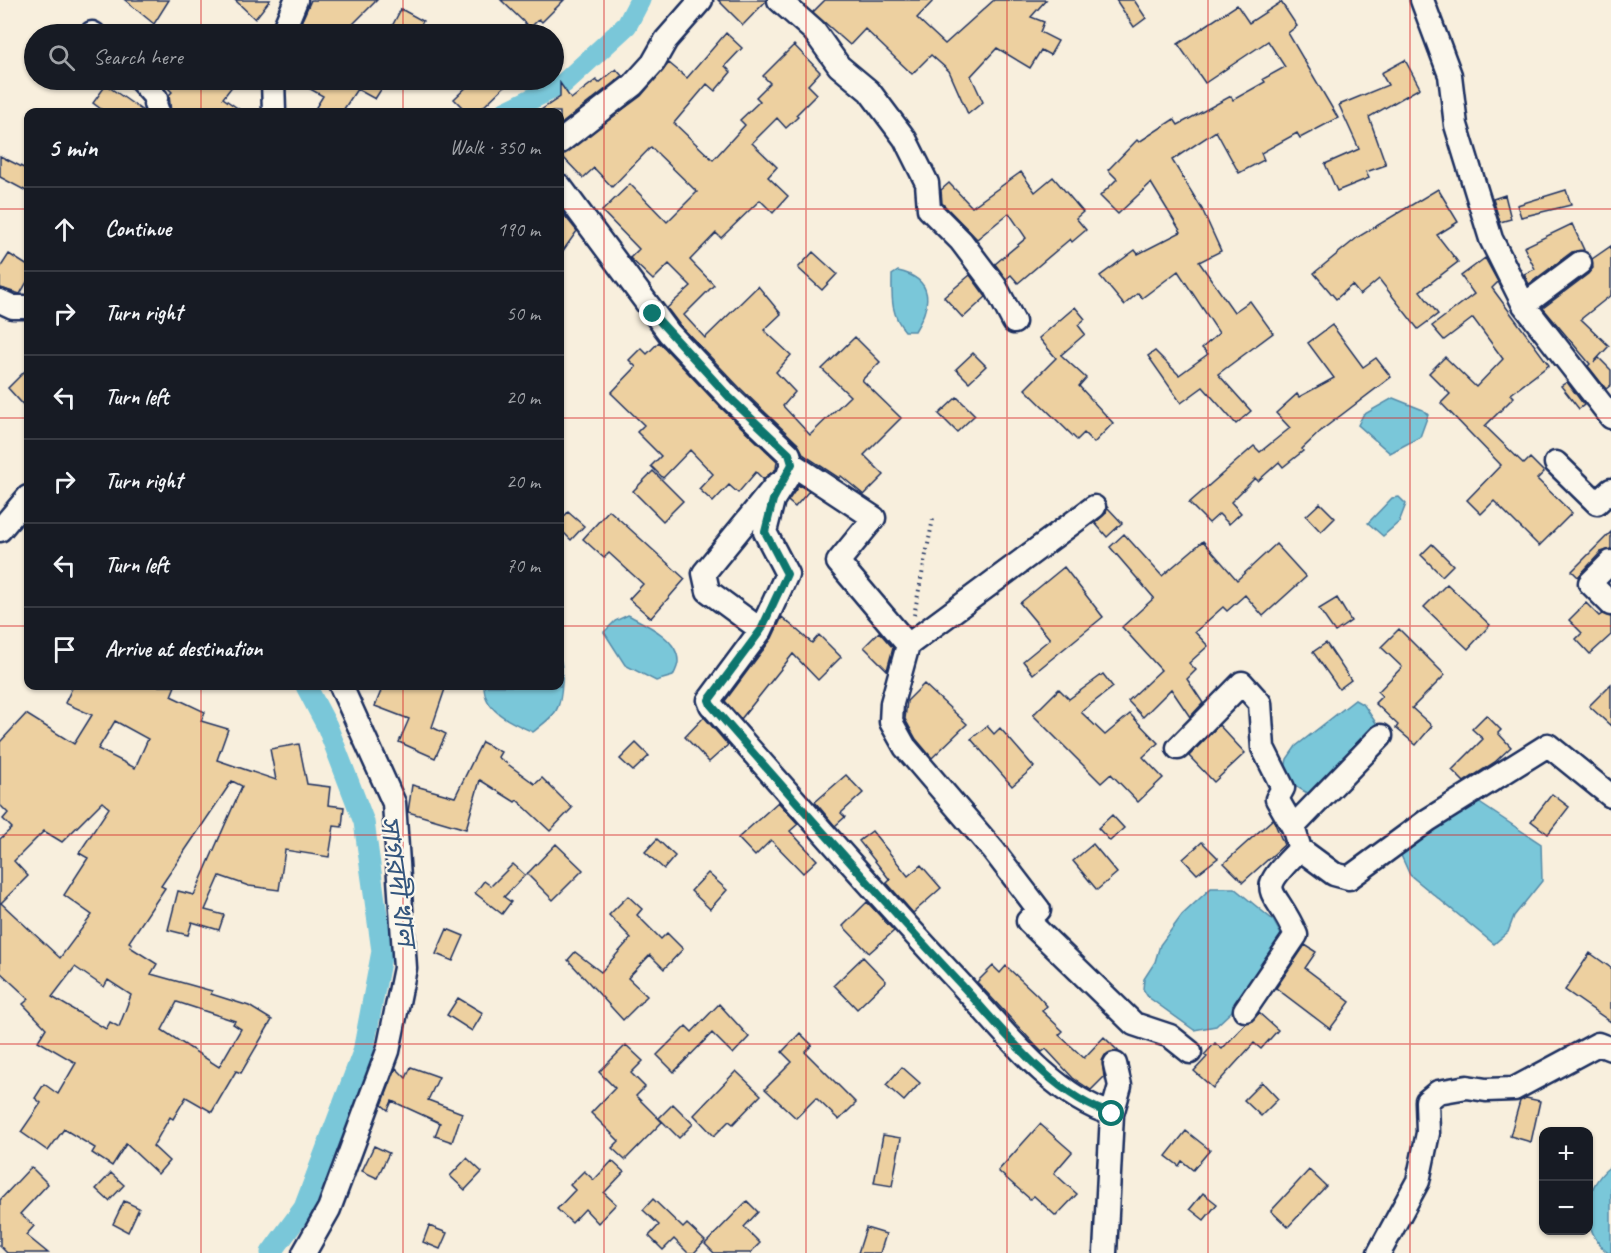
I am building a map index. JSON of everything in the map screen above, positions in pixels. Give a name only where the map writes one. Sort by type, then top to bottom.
[{"type":"street","points":[[286,24],[296,0]]},
{"type":"street","points":[[564,139],[633,85],[653,63],[666,40],[701,0]]},
{"type":"street","points":[[779,0],[814,31],[839,66],[869,91],[905,139],[927,183],[929,209],[961,241],[995,286],[1014,322]]},
{"type":"street","points":[[1422,0],[1450,75],[1456,125],[1491,239],[1524,305],[1611,417]]},
{"type":"street","points":[[149,90],[156,98],[156,108]]},
{"type":"street","points":[[273,90],[274,108]]},
{"type":"street","points":[[564,191],[669,333],[730,398],[789,454],[790,471],[773,500],[765,532],[787,574],[761,630],[709,700],[711,705],[901,920],[1046,1076],[1100,1110],[1112,1114]]},
{"type":"street","points":[[1524,305],[1580,263]]},
{"type":"street","points":[[0,301],[13,307],[24,307]]},
{"type":"street","points":[[1556,463],[1597,503],[1611,490]]},
{"type":"street","points":[[761,630],[708,591],[704,573],[790,471]]},
{"type":"street","points":[[790,471],[874,518],[838,562],[908,645]]},
{"type":"street","points":[[0,530],[24,502]]},
{"type":"street","points":[[1094,507],[908,645],[892,703],[891,723],[905,747],[994,851],[1039,910],[1028,921],[1134,1024],[1170,1036],[1190,1052]]},
{"type":"street","points":[[1611,562],[1590,584],[1611,604]]},
{"type":"street","points":[[1178,748],[1242,683],[1260,703],[1263,748],[1283,788],[1277,799],[1293,827],[1300,849],[1334,874],[1349,878],[1428,819],[1548,745],[1611,796]]},
{"type":"street","points":[[304,1253],[329,1209],[388,1051],[405,968],[394,803],[342,690]]},
{"type":"street","points":[[1293,827],[1381,736]]},
{"type":"street","points":[[1245,1010],[1296,935],[1288,915],[1272,896],[1270,886],[1273,878],[1300,849]]},
{"type":"street","points":[[1379,1253],[1418,1181],[1428,1133],[1426,1101],[1438,1092],[1467,1087],[1486,1090],[1514,1089],[1598,1044],[1611,1049]]},
{"type":"street","points":[[1105,1253],[1112,1114],[1120,1086],[1115,1064]]},
{"type":"path","points":[[908,645],[933,519]]},
{"type":"water","points":[[898,271],[910,275],[924,286],[927,302],[915,331],[905,331],[894,311],[892,275]]},
{"type":"water","points":[[1393,398],[1423,410],[1428,415],[1420,437],[1390,453],[1358,425],[1363,415]]},
{"type":"water","points":[[1399,497],[1406,504],[1399,522],[1383,536],[1368,523],[1392,498]]},
{"type":"water","points":[[628,615],[660,633],[673,646],[678,662],[673,676],[656,681],[625,665],[604,632],[615,621]]},
{"type":"water","points":[[484,690],[561,690],[556,711],[533,732],[494,710]]},
{"type":"water","points":[[1355,700],[1364,705],[1378,726],[1314,796],[1293,783],[1284,773],[1287,759],[1296,746]]},
{"type":"water","points":[[1478,802],[1541,844],[1542,881],[1514,916],[1508,932],[1494,944],[1410,875],[1399,851]]},
{"type":"water","points":[[1211,888],[1234,888],[1273,920],[1285,942],[1232,1011],[1216,1026],[1194,1030],[1148,997],[1143,989],[1144,979],[1155,962],[1160,945],[1182,915]]},
{"type":"water","points":[[1611,1166],[1611,1253],[1599,1244],[1593,1233],[1593,1188],[1601,1175]]},
{"type":"building","points":[[125,0],[169,0],[154,24]]},
{"type":"building","points":[[235,0],[270,0],[255,19]]},
{"type":"building","points":[[311,0],[377,0],[353,24],[300,24]]},
{"type":"building","points":[[501,0],[564,0],[542,22],[539,19],[534,24],[526,24]]},
{"type":"building","points":[[718,0],[766,0],[766,1],[743,25]]},
{"type":"building","points":[[825,0],[934,0],[917,18],[945,44],[994,0],[1046,0],[1031,17],[1044,22],[1040,32],[1058,41],[1050,55],[1041,50],[1030,68],[997,48],[971,76],[983,102],[968,114],[949,71],[931,55],[912,74],[865,29],[850,45],[813,12]]},
{"type":"building","points":[[1116,0],[1134,0],[1146,18],[1134,27]]},
{"type":"building","points":[[1281,2],[1297,26],[1288,33],[1338,118],[1300,138],[1297,133],[1261,153],[1264,160],[1239,173],[1216,131],[1172,160],[1202,209],[1221,251],[1199,262],[1234,312],[1250,301],[1273,333],[1218,374],[1251,411],[1236,424],[1203,387],[1181,403],[1148,356],[1155,351],[1179,375],[1208,354],[1202,348],[1219,333],[1178,271],[1142,298],[1138,293],[1124,305],[1100,276],[1135,250],[1138,254],[1181,232],[1151,183],[1118,214],[1100,196],[1117,179],[1108,170],[1137,140],[1139,142],[1174,119],[1178,125],[1231,96],[1233,100],[1265,82],[1263,79],[1285,67],[1268,41],[1205,83],[1178,44],[1237,5],[1249,23]]},
{"type":"building","points":[[401,9],[423,21],[421,24],[393,24]]},
{"type":"building","points":[[726,33],[742,48],[725,66],[731,72],[715,91],[707,84],[674,123],[713,160],[745,125],[740,120],[760,101],[756,97],[770,83],[763,76],[794,45],[820,72],[808,85],[817,94],[796,115],[798,117],[786,128],[777,118],[752,143],[777,167],[768,177],[788,196],[773,213],[760,200],[721,238],[716,233],[690,260],[714,285],[684,315],[705,338],[758,286],[781,314],[764,330],[791,355],[776,372],[795,392],[783,406],[810,435],[850,396],[822,369],[855,337],[880,362],[862,380],[901,418],[864,455],[884,475],[864,495],[841,476],[839,478],[804,455],[798,444],[679,324],[667,308],[691,286],[669,264],[653,280],[630,258],[639,249],[602,211],[630,184],[667,222],[697,192],[651,147],[612,187],[594,168],[583,178],[564,158],[564,153],[641,96],[669,63],[687,78]]},
{"type":"building","points":[[1405,60],[1420,88],[1369,117],[1386,165],[1366,172],[1369,178],[1337,191],[1325,164],[1359,149],[1339,105],[1388,85],[1381,73]]},
{"type":"building","points":[[616,69],[622,76],[564,122],[564,108],[544,108],[560,97],[560,90],[564,89],[571,99],[596,80],[599,83]]},
{"type":"building","points":[[102,90],[113,90],[138,108],[100,108],[93,103]]},
{"type":"building","points":[[170,90],[229,90],[223,98],[237,108],[171,108],[169,95],[172,92]]},
{"type":"building","points":[[312,90],[356,90],[345,108],[316,108],[323,96]]},
{"type":"building","points":[[359,90],[381,90],[375,99]]},
{"type":"building","points":[[463,90],[501,90],[482,108],[463,108],[454,99]]},
{"type":"building","points":[[0,156],[24,168],[24,190],[0,177]]},
{"type":"building","points":[[1021,172],[1035,192],[1053,177],[1083,212],[1076,218],[1086,230],[1072,242],[1070,239],[1018,283],[1011,275],[1006,279],[995,264],[1026,238],[1009,213],[977,239],[942,203],[941,190],[949,183],[972,207]]},
{"type":"building","points":[[1438,189],[1458,222],[1437,235],[1458,262],[1420,291],[1438,314],[1418,329],[1379,279],[1360,295],[1352,285],[1336,299],[1314,273],[1358,237]]},
{"type":"building","points":[[1566,190],[1571,205],[1521,217],[1517,205]]},
{"type":"building","points":[[1505,195],[1511,219],[1500,222],[1493,199]]},
{"type":"building","points":[[564,215],[577,231],[564,249]]},
{"type":"building","points":[[1572,224],[1584,250],[1572,252],[1529,284],[1524,274],[1535,269],[1524,247]]},
{"type":"building","points":[[1611,246],[1611,295],[1581,319],[1609,346],[1594,362],[1599,358],[1611,370],[1611,385],[1606,389],[1588,366],[1590,364],[1543,308],[1588,274],[1593,268],[1592,259]]},
{"type":"building","points":[[813,252],[837,274],[822,290],[798,268]]},
{"type":"building","points":[[9,254],[24,263],[24,287],[20,294],[0,288],[0,268]]},
{"type":"building","points":[[1485,258],[1498,282],[1492,288],[1549,365],[1511,394],[1514,397],[1485,426],[1524,464],[1530,458],[1544,472],[1537,479],[1572,513],[1539,546],[1494,501],[1481,514],[1467,500],[1501,465],[1441,403],[1450,394],[1429,373],[1445,357],[1476,387],[1503,359],[1473,318],[1444,340],[1432,326],[1474,294],[1461,276]]},
{"type":"building","points":[[970,275],[986,297],[963,318],[944,297]]},
{"type":"building","points":[[1075,307],[1085,319],[1078,325],[1085,334],[1061,355],[1086,378],[1079,386],[1113,423],[1094,443],[1084,433],[1077,440],[1025,389],[1056,358],[1039,338]]},
{"type":"building","points":[[1332,325],[1363,367],[1376,358],[1391,377],[1323,429],[1302,449],[1303,451],[1283,467],[1279,462],[1258,481],[1255,478],[1231,502],[1241,513],[1229,524],[1219,514],[1209,523],[1189,503],[1254,446],[1260,452],[1290,428],[1276,413],[1297,394],[1299,397],[1334,378],[1308,343]]},
{"type":"building","points":[[659,342],[720,407],[777,461],[776,469],[763,479],[756,472],[738,493],[729,485],[713,502],[699,489],[713,474],[690,450],[663,478],[651,466],[661,456],[637,432],[644,425],[611,393],[636,367],[629,360],[641,348],[647,354]]},
{"type":"building","points":[[973,353],[986,366],[969,382],[956,369]]},
{"type":"building","points":[[24,372],[24,406],[8,388]]},
{"type":"building","points":[[1567,382],[1584,405],[1579,409],[1561,386]]},
{"type":"building","points":[[957,397],[975,415],[957,432],[939,414]]},
{"type":"building","points":[[653,471],[683,501],[663,521],[633,491]]},
{"type":"building","points":[[799,485],[809,491],[795,507],[788,501]]},
{"type":"building","points":[[1320,503],[1335,518],[1321,532],[1306,516]]},
{"type":"building","points":[[1107,507],[1122,523],[1107,537],[1095,523],[1106,513]]},
{"type":"building","points":[[609,510],[685,579],[651,618],[629,599],[643,584],[609,553],[604,558],[583,539]]},
{"type":"building","points":[[568,512],[584,526],[571,540],[564,533],[564,516]]},
{"type":"building","points":[[1611,532],[1611,549],[1601,552],[1578,577],[1572,571]]},
{"type":"building","points":[[1124,534],[1162,576],[1203,541],[1237,580],[1276,544],[1306,577],[1263,616],[1245,595],[1227,611],[1223,607],[1195,632],[1208,646],[1189,663],[1196,670],[1187,679],[1203,703],[1190,717],[1171,689],[1143,717],[1128,701],[1161,670],[1122,627],[1154,598],[1110,547]]},
{"type":"building","points":[[1432,544],[1453,565],[1442,576],[1421,555]]},
{"type":"building","points":[[1064,567],[1103,617],[1033,674],[1023,661],[1050,639],[1020,603]]},
{"type":"building","points":[[1447,584],[1490,625],[1468,649],[1424,607]]},
{"type":"building","points":[[1337,598],[1351,621],[1335,632],[1319,609]]},
{"type":"building","points":[[1586,603],[1599,616],[1602,614],[1611,617],[1611,635],[1590,654],[1576,639],[1582,633],[1569,620]]},
{"type":"building","points":[[782,617],[812,643],[819,635],[841,657],[818,680],[793,654],[741,719],[725,701],[772,638]]},
{"type":"building","points":[[1399,629],[1445,675],[1412,708],[1432,726],[1416,745],[1396,728],[1398,725],[1375,703],[1382,696],[1378,692],[1402,667],[1381,647]]},
{"type":"building","points":[[879,632],[893,648],[887,670],[864,647]]},
{"type":"building","points":[[1326,643],[1351,680],[1339,689],[1313,652]]},
{"type":"building","points":[[1103,674],[1113,687],[1081,712],[1105,735],[1130,714],[1158,743],[1143,757],[1163,778],[1138,802],[1111,774],[1101,783],[1033,715],[1059,689],[1069,699]]},
{"type":"building","points":[[924,684],[967,724],[932,758],[916,739],[905,719],[907,701]]},
{"type":"building","points":[[1611,684],[1611,726],[1589,706]]},
{"type":"building","points":[[71,690],[173,690],[171,696],[205,712],[201,721],[228,729],[217,760],[276,780],[270,749],[299,744],[307,784],[330,787],[328,805],[344,807],[342,827],[334,826],[329,857],[285,850],[279,890],[249,886],[220,876],[205,910],[224,915],[219,930],[192,922],[188,935],[168,930],[178,891],[194,895],[242,786],[232,781],[161,886],[165,888],[129,942],[132,944],[130,947],[157,964],[151,974],[212,991],[211,994],[249,1006],[272,1020],[241,1073],[236,1071],[212,1112],[186,1097],[173,1119],[170,1117],[153,1146],[169,1161],[158,1174],[126,1144],[112,1166],[92,1153],[95,1148],[64,1129],[48,1151],[21,1132],[41,1103],[35,1098],[44,1084],[58,1094],[76,1063],[38,1041],[46,1028],[23,1004],[29,999],[0,972],[0,839],[12,828],[3,819],[8,813],[0,805],[0,742],[26,714],[74,744],[92,715],[65,703]],"holes":[[[115,721],[148,739],[135,768],[98,749]],[[102,802],[109,808],[79,853],[88,858],[64,895],[92,915],[60,958],[1,903],[28,876],[14,861],[44,831],[62,842]],[[75,967],[104,987],[108,980],[131,995],[119,1027],[110,1022],[106,1029],[52,997]],[[177,1002],[235,1021],[233,1024],[241,1029],[219,1067],[162,1030]]]},
{"type":"building","points":[[381,690],[445,690],[432,727],[446,734],[435,758],[399,742],[409,719],[375,706]]},
{"type":"building","points":[[1486,715],[1501,730],[1498,733],[1511,747],[1495,762],[1464,782],[1452,770],[1483,739],[1472,729]]},
{"type":"building","points":[[704,717],[728,745],[709,762],[685,737]]},
{"type":"building","points":[[1219,725],[1245,753],[1214,782],[1189,756]]},
{"type":"building","points":[[987,726],[994,734],[1000,728],[1034,767],[1012,786],[971,739]]},
{"type":"building","points":[[482,742],[501,752],[498,757],[535,784],[542,778],[572,808],[550,831],[517,800],[515,802],[480,780],[466,829],[408,812],[412,785],[455,797]]},
{"type":"building","points":[[636,743],[649,756],[633,771],[620,759]]},
{"type":"building","points":[[846,775],[863,793],[841,813],[845,817],[835,826],[815,802]]},
{"type":"building","points":[[1552,794],[1569,807],[1548,834],[1531,821]]},
{"type":"building","points":[[778,802],[798,824],[790,831],[817,860],[803,873],[771,840],[755,856],[738,838]]},
{"type":"building","points":[[1112,815],[1124,828],[1110,841],[1098,828]]},
{"type":"building","points":[[1273,819],[1284,845],[1243,882],[1224,863]]},
{"type":"building","points":[[872,831],[908,876],[921,865],[941,888],[913,913],[887,883],[890,880],[859,841]]},
{"type":"building","points":[[657,839],[675,856],[664,869],[645,852]]},
{"type":"building","points":[[1202,842],[1218,858],[1197,874],[1183,859]]},
{"type":"building","points":[[556,844],[583,870],[553,900],[527,874]]},
{"type":"building","points":[[1093,844],[1117,873],[1097,890],[1073,861]]},
{"type":"building","points":[[513,864],[525,875],[504,897],[511,902],[502,914],[475,893],[484,881],[491,886]]},
{"type":"building","points":[[708,873],[727,890],[710,909],[691,891]]},
{"type":"building","points":[[628,896],[642,909],[637,915],[661,939],[667,933],[683,949],[664,969],[650,955],[628,978],[647,996],[623,1020],[568,960],[575,952],[601,972],[631,938],[609,915]]},
{"type":"building","points":[[867,902],[894,931],[869,953],[843,926]]},
{"type":"building","points":[[447,929],[464,936],[453,961],[436,954]]},
{"type":"building","points":[[1305,945],[1316,952],[1305,968],[1350,1002],[1330,1029],[1276,988]]},
{"type":"building","points":[[1590,953],[1611,968],[1611,1022],[1565,990]]},
{"type":"building","points":[[863,957],[886,981],[857,1009],[834,985]]},
{"type":"building","points":[[993,966],[1000,973],[1006,966],[1037,995],[1047,1006],[1042,1011],[1063,1031],[1059,1035],[1084,1058],[1104,1037],[1118,1051],[1105,1055],[1102,1061],[1104,1077],[1091,1090],[1073,1078],[1046,1049],[1042,1052],[977,982]]},
{"type":"building","points":[[458,998],[483,1013],[472,1031],[447,1015]]},
{"type":"building","points":[[719,1004],[749,1037],[733,1054],[712,1033],[674,1072],[657,1055],[686,1026],[692,1032]]},
{"type":"building","points":[[1259,1013],[1278,1030],[1261,1049],[1254,1043],[1213,1088],[1194,1071],[1207,1057],[1204,1055],[1215,1043],[1222,1049],[1246,1023],[1251,1022]]},
{"type":"building","points":[[800,1033],[812,1045],[805,1052],[856,1103],[839,1120],[816,1098],[796,1118],[765,1089],[792,1062],[782,1052]]},
{"type":"building","points":[[626,1045],[643,1061],[631,1073],[645,1087],[636,1096],[662,1122],[625,1160],[612,1148],[619,1141],[591,1113],[615,1088],[599,1072]]},
{"type":"building","points":[[411,1067],[439,1077],[428,1100],[462,1113],[452,1142],[435,1136],[440,1123],[392,1101],[388,1110],[382,1105],[396,1068],[406,1078]]},
{"type":"building","points":[[902,1067],[920,1083],[904,1101],[886,1085]]},
{"type":"building","points":[[736,1071],[761,1095],[733,1124],[729,1121],[714,1136],[694,1115]]},
{"type":"building","points":[[1262,1082],[1278,1099],[1261,1116],[1244,1100]]},
{"type":"building","points":[[1526,1098],[1540,1101],[1531,1142],[1510,1136],[1520,1101]]},
{"type":"building","points":[[673,1104],[693,1124],[679,1138],[659,1118]]},
{"type":"building","points":[[1040,1124],[1072,1152],[1054,1173],[1077,1194],[1056,1216],[1034,1196],[1030,1199],[998,1171]]},
{"type":"building","points":[[1186,1131],[1210,1150],[1193,1170],[1182,1161],[1179,1166],[1166,1156]]},
{"type":"building","points":[[883,1135],[901,1138],[892,1186],[874,1183]]},
{"type":"building","points":[[374,1146],[389,1153],[377,1178],[362,1171]]},
{"type":"building","points":[[467,1158],[482,1172],[465,1190],[450,1176]]},
{"type":"building","points":[[612,1161],[624,1172],[604,1193],[616,1204],[598,1223],[585,1209],[572,1223],[557,1209],[575,1190],[570,1185],[584,1171],[594,1180]]},
{"type":"building","points":[[31,1167],[48,1184],[20,1214],[34,1226],[26,1235],[48,1253],[7,1253],[0,1246],[0,1200]]},
{"type":"building","points":[[1309,1170],[1326,1186],[1288,1227],[1271,1211]]},
{"type":"building","points":[[111,1173],[124,1185],[109,1201],[96,1189]]},
{"type":"building","points":[[1203,1193],[1217,1204],[1204,1220],[1190,1209]]},
{"type":"building","points":[[653,1199],[683,1228],[687,1224],[705,1241],[694,1253],[688,1253],[674,1239],[663,1250],[649,1236],[659,1225],[643,1210]]},
{"type":"building","points":[[124,1201],[139,1208],[128,1232],[113,1224]]},
{"type":"building","points":[[747,1201],[758,1212],[744,1227],[760,1243],[750,1253],[714,1253],[705,1244]]},
{"type":"building","points":[[429,1226],[447,1233],[440,1249],[423,1242]]},
{"type":"building","points":[[866,1228],[886,1234],[880,1253],[858,1253]]},
{"type":"waterway","name":"সাগরদী খাল","points":[[564,83],[627,25],[640,0]]},
{"type":"waterway","name":"সাগরদী খাল","points":[[513,108],[550,90]]},
{"type":"waterway","name":"সাগরদী খাল","points":[[271,1253],[304,1208],[363,1052],[382,951],[364,822],[327,726],[308,690]]},
{"type":"route","points":[[653,314],[730,398],[789,454],[792,464],[787,478],[773,500],[765,532],[787,574],[761,630],[709,700],[711,705],[901,920],[1046,1076],[1100,1110],[1112,1114]]}]
